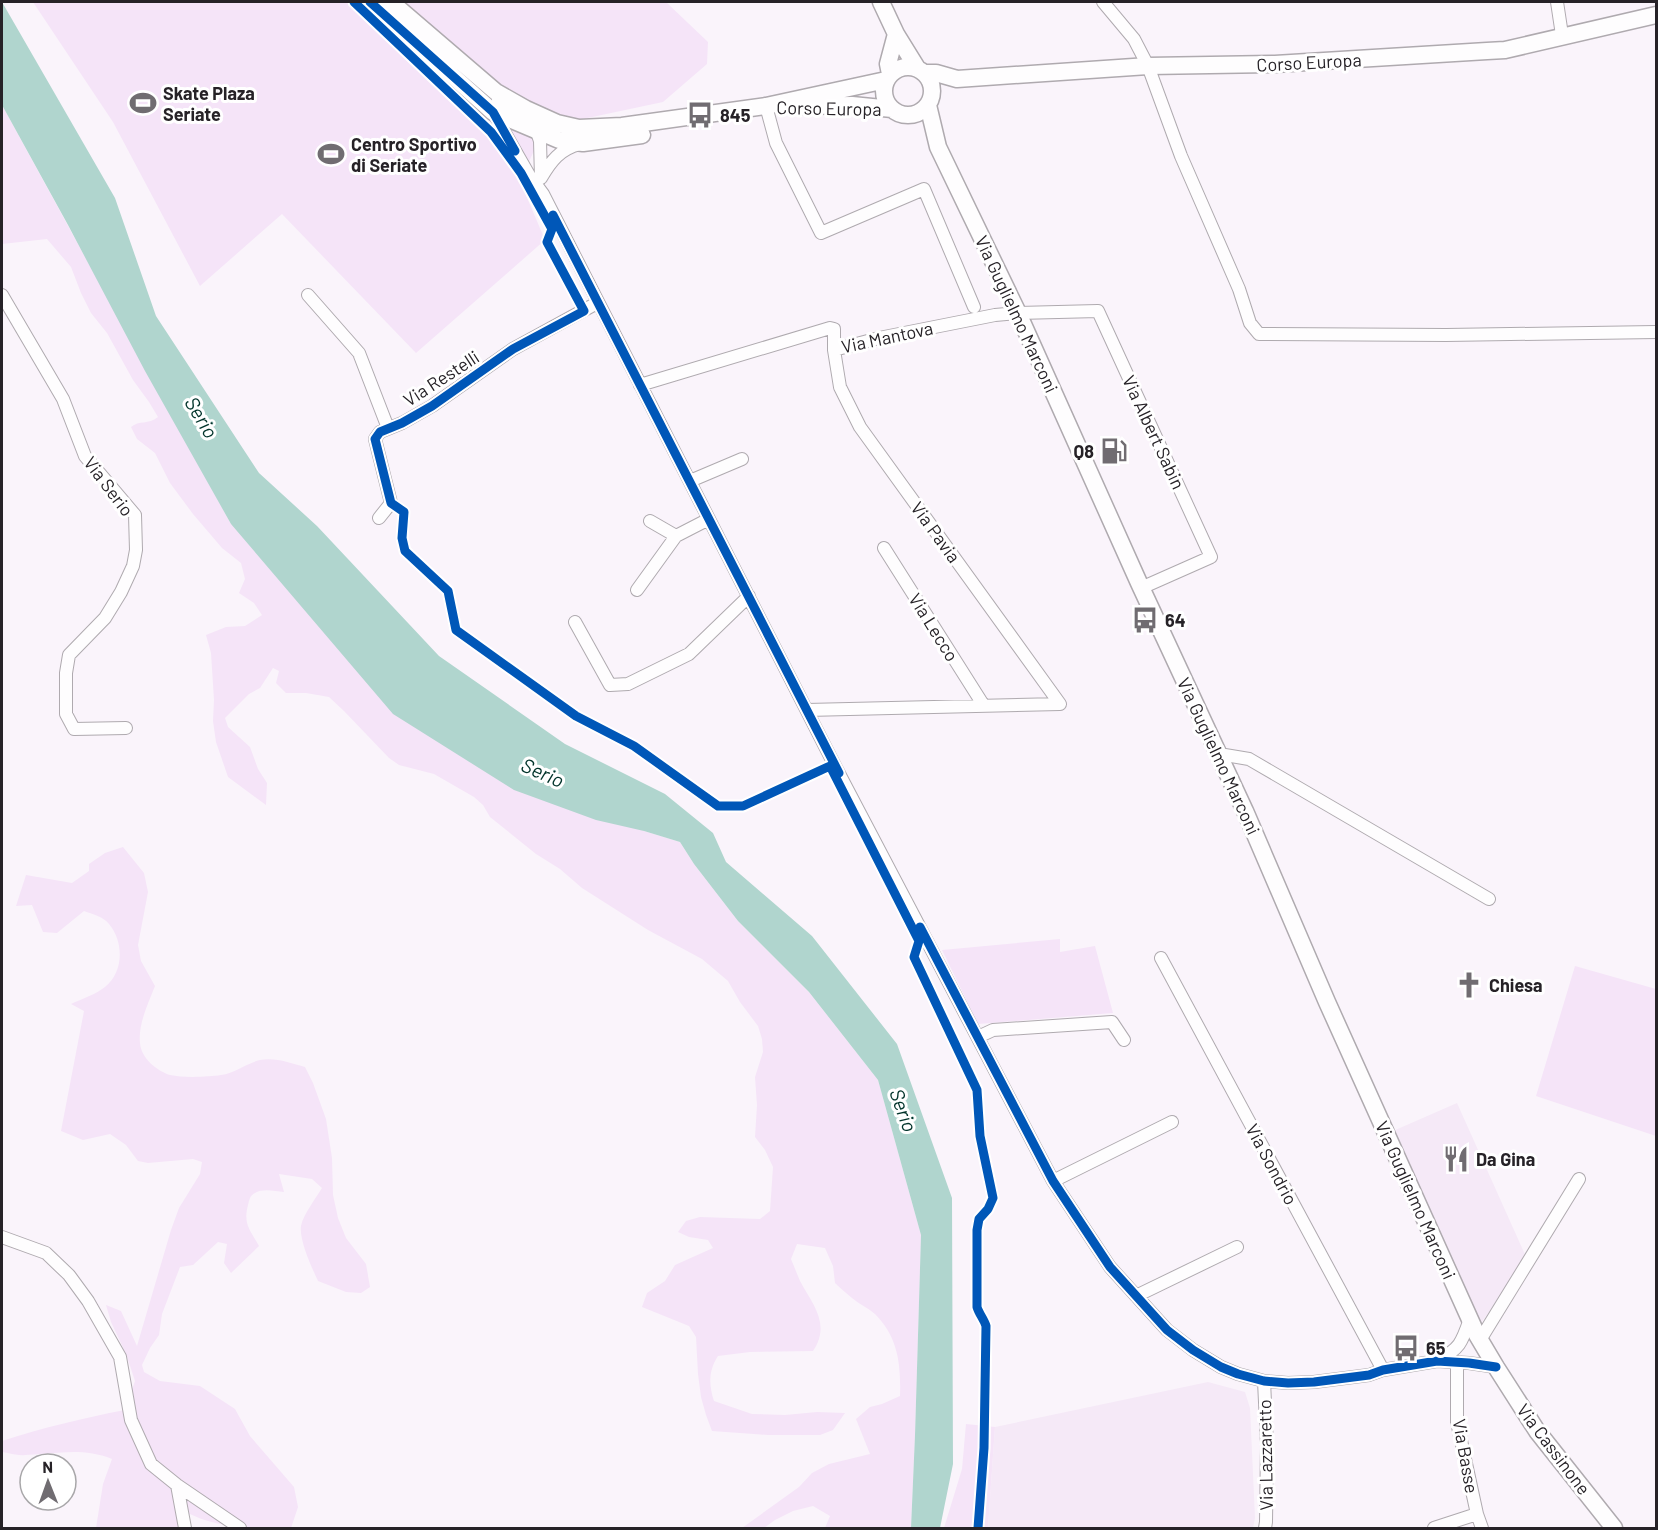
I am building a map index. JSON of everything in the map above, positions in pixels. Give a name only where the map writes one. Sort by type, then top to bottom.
[{"type":"main road","name":"Corso Europa","points":[[370,2],[493,112],[558,140],[583,143],[654,133],[684,117]]},
{"type":"main road","name":"Corso Europa","points":[[391,2],[496,92],[557,123],[579,128],[622,126],[766,106],[888,77],[902,67],[957,79],[1148,66],[1275,64],[1443,55],[1505,50],[1656,15]]},
{"type":"main road","points":[[881,2],[896,34],[932,83],[933,91],[930,102]]},
{"type":"main road","points":[[888,77],[888,64],[896,34]]},
{"type":"main road","name":"Corso Europa","points":[[888,77],[884,94],[887,102],[900,112]]},
{"type":"main road","name":"Corso Europa","points":[[766,106],[852,105],[916,114],[957,79]]},
{"type":"main road","name":"Via Guglielmo Marconi","points":[[930,102],[938,147],[1018,313],[1141,588],[1245,811],[1327,1002],[1470,1319],[1496,1367]]},
{"type":"main road","name":"Via Guglielmo Marconi","points":[[900,112],[938,147]]},
{"type":"main road","name":"Via Cassinone","points":[[1496,1367],[1537,1431],[1614,1528]]},
{"type":"street","points":[[1105,2],[1134,39],[1148,66],[1181,156],[1239,289],[1250,323],[1259,334],[1457,335],[1656,332]]},
{"type":"street","points":[[1557,2],[1562,35]]},
{"type":"street","points":[[424,31],[451,62],[537,132],[540,141],[543,194]]},
{"type":"street","points":[[766,106],[776,143],[821,233],[924,189],[974,308]]},
{"type":"street","points":[[493,112],[529,175],[543,194],[807,710],[832,765],[1053,1181],[1110,1267],[1167,1330],[1192,1350],[1221,1367],[1264,1381],[1314,1382],[1369,1375],[1383,1370],[1437,1361],[1496,1367]]},
{"type":"street","points":[[541,178],[555,158],[568,147],[583,143]]},
{"type":"street","name":"Via Serio","points":[[2,295],[63,399],[85,456],[135,514],[136,550],[133,566],[105,618],[69,655],[66,673],[66,714],[74,729],[126,728]]},
{"type":"street","name":"Via Restelli","points":[[308,295],[359,353],[388,428],[432,406],[513,349],[597,303]]},
{"type":"street","name":"Via Albert Sabin","points":[[1018,313],[1098,311],[1211,557],[1141,588]]},
{"type":"street","name":"Via Mantova","points":[[640,385],[830,328],[834,329],[834,350],[879,338],[995,315],[1018,313]]},
{"type":"street","name":"Via Pavia","points":[[834,350],[840,387],[860,427],[1060,704],[984,706]]},
{"type":"street","points":[[379,518],[391,503],[375,439],[380,432],[388,428]]},
{"type":"street","points":[[690,481],[742,459]]},
{"type":"street","points":[[638,590],[676,536],[709,519]]},
{"type":"street","points":[[650,522],[676,536]]},
{"type":"street","name":"Via Lecco","points":[[884,548],[984,706]]},
{"type":"street","points":[[575,622],[610,685],[628,684],[689,654],[749,596]]},
{"type":"street","points":[[807,710],[984,706]]},
{"type":"street","points":[[1219,754],[1249,759],[1489,899]]},
{"type":"street","name":"Via Sondrio","points":[[1161,958],[1383,1370]]},
{"type":"street","points":[[978,1037],[993,1030],[1112,1022],[1124,1040]]},
{"type":"street","points":[[1053,1181],[1173,1122]]},
{"type":"street","points":[[1480,1340],[1579,1179]]},
{"type":"street","points":[[2,1237],[46,1253],[69,1275],[88,1300],[120,1357],[130,1420],[151,1464],[177,1485],[240,1528]]},
{"type":"street","points":[[1136,1296],[1237,1247]]},
{"type":"street","points":[[1437,1361],[1452,1353],[1460,1344],[1470,1319]]},
{"type":"street","name":"Via Basse","points":[[1457,1362],[1457,1422],[1482,1528]]},
{"type":"street","name":"Via Lazzaretto","points":[[1264,1381],[1267,1445],[1265,1528]]},
{"type":"street","points":[[177,1485],[185,1528]]},
{"type":"street","name":"Via Basse","points":[[1434,1528],[1477,1514]]},
{"type":"shaded area","name":"Centro Sportivo di Seriate","points":[[33,2],[666,2],[708,42],[707,64],[663,102],[545,127],[520,181],[545,240],[416,353],[282,214],[200,286],[113,122]]},
{"type":"shaded area","points":[[2,105],[231,524],[644,831],[680,842],[738,921],[809,992],[878,1080],[921,1235],[911,1528],[825,1528],[830,1516],[813,1506],[793,1511],[764,1528],[742,1528],[799,1487],[812,1473],[829,1464],[870,1454],[856,1419],[870,1407],[900,1396],[899,1362],[889,1332],[875,1314],[835,1283],[833,1266],[825,1248],[797,1244],[791,1259],[815,1307],[820,1323],[818,1341],[813,1351],[750,1352],[718,1356],[712,1367],[710,1378],[714,1401],[752,1414],[845,1413],[833,1430],[820,1435],[768,1435],[712,1431],[701,1397],[696,1337],[689,1326],[642,1307],[647,1293],[665,1281],[675,1265],[713,1248],[708,1240],[689,1237],[678,1232],[686,1221],[700,1217],[760,1219],[770,1211],[773,1167],[765,1150],[755,1137],[757,1105],[755,1077],[763,1052],[762,1039],[758,1026],[728,981],[702,959],[648,930],[582,888],[490,817],[483,805],[474,797],[434,774],[399,765],[389,758],[329,697],[306,693],[286,693],[276,683],[279,671],[273,668],[260,688],[249,694],[225,718],[228,727],[250,747],[258,769],[267,783],[266,805],[228,777],[216,742],[213,721],[211,653],[206,635],[226,627],[245,626],[262,615],[254,603],[239,593],[245,579],[241,563],[222,548],[193,514],[170,483],[155,453],[137,439],[131,427],[158,417],[133,380],[107,333],[91,313],[71,267],[47,239],[2,244]]},
{"type":"shaded area","points":[[123,847],[144,873],[148,892],[138,945],[141,961],[155,986],[141,1029],[140,1043],[143,1054],[160,1070],[182,1077],[221,1075],[255,1061],[266,1059],[305,1067],[326,1119],[332,1158],[333,1195],[338,1218],[346,1238],[366,1264],[370,1287],[361,1293],[346,1292],[318,1281],[304,1246],[301,1226],[322,1188],[312,1179],[279,1174],[284,1192],[258,1191],[250,1198],[246,1217],[250,1231],[259,1246],[231,1273],[224,1263],[227,1244],[218,1242],[193,1265],[180,1267],[162,1314],[159,1335],[142,1365],[144,1372],[160,1381],[200,1386],[235,1409],[250,1436],[294,1487],[298,1507],[291,1528],[226,1525],[190,1514],[176,1528],[96,1528],[103,1484],[112,1459],[79,1452],[18,1452],[16,1455],[2,1452],[2,1441],[125,1410],[135,1381],[106,1305],[121,1311],[137,1346],[179,1208],[200,1174],[202,1162],[193,1159],[148,1163],[138,1161],[126,1145],[110,1134],[83,1140],[61,1131],[84,1011],[71,1004],[97,992],[111,981],[119,965],[119,948],[114,931],[104,919],[98,916],[84,911],[57,933],[43,932],[32,905],[16,906],[26,875],[72,883],[89,871],[89,864],[105,853]]},
{"type":"shaded area","points":[[1060,939],[1060,952],[1095,946],[1113,1013],[978,1024],[942,950]]},
{"type":"shaded area","points":[[1575,966],[1656,989],[1656,1136],[1536,1096]]},
{"type":"shaded area","points":[[1457,1103],[1527,1259],[1481,1323],[1393,1131]]},
{"type":"shaded area","points":[[1208,1382],[1245,1392],[1250,1408],[1255,1518],[1253,1528],[988,1528],[995,1427]]},
{"type":"shaded area","points":[[966,1424],[995,1427],[988,1528],[944,1528],[962,1469]]},
{"type":"water","name":"Serio","points":[[2,2],[115,198],[156,316],[259,473],[317,526],[439,656],[565,744],[665,794],[713,833],[726,862],[812,936],[897,1044],[952,1198],[953,1464],[940,1528],[911,1528],[921,1235],[878,1080],[809,992],[738,921],[680,842],[596,820],[514,790],[393,714],[231,524],[145,371],[2,105]]},
{"type":"cycle path","points":[[354,2],[491,132],[521,173],[552,229],[547,242],[584,311],[513,349],[432,406],[380,432],[375,439],[391,503],[404,512],[402,538],[405,551],[448,591],[456,630],[576,716],[634,746],[718,806],[743,806],[830,766],[919,941],[914,957],[977,1090],[980,1136],[993,1198],[988,1209],[979,1219],[977,1230],[977,1307],[986,1326],[984,1448],[978,1528]]},
{"type":"cycle path","points":[[370,2],[493,112],[515,151]]},
{"type":"cycle path","points":[[553,215],[839,773]]},
{"type":"cycle path","points":[[920,927],[1053,1181],[1110,1267],[1167,1330],[1193,1350],[1221,1367],[1238,1374],[1264,1381],[1288,1383],[1369,1375],[1383,1370],[1437,1361],[1496,1367]]},
{"type":"place","name":"Skate Plaza Seriate","points":[[143,103]]},
{"type":"place","name":"845","points":[[700,115]]},
{"type":"place","name":"Centro Sportivo di Seriate","points":[[331,154]]},
{"type":"place","name":"Q8","points":[[1114,451]]},
{"type":"place","name":"64","points":[[1145,620]]},
{"type":"place","name":"Chiesa","points":[[1469,985]]},
{"type":"place","name":"Da Gina","points":[[1456,1159]]},
{"type":"place","name":"65","points":[[1406,1348]]}]
